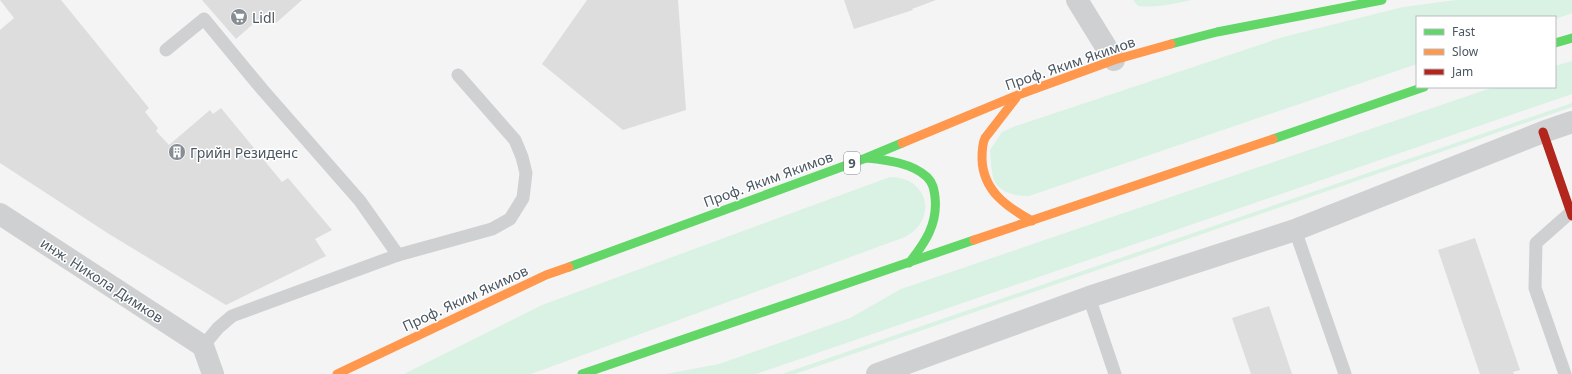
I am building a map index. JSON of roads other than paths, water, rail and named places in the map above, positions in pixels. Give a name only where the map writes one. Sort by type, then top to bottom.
[{"type":"main road","name":"Проф. Яким Якимов","points":[[337,374],[546,275],[866,158],[1018,95],[1114,60],[1217,32],[1382,0]]},
{"type":"main road","points":[[1556,43],[1572,38]]},
{"type":"main road","points":[[582,374],[1421,88]]},
{"type":"main road","points":[[1018,95],[983,141],[982,162],[985,181],[993,193],[1011,210],[1032,221]]},
{"type":"main road","points":[[1543,132],[1571,214]]},
{"type":"main road","points":[[866,158],[887,159],[903,164],[923,174],[933,185],[936,205],[933,228],[924,245],[909,263]]},
{"type":"street","points":[[1077,0],[1114,60]]},
{"type":"street","points":[[877,374],[1089,297],[1295,230],[1543,132],[1572,122]]},
{"type":"street","name":"инж. Никола Димков","points":[[0,214],[203,346]]},
{"type":"street","points":[[203,346],[213,374]]},
{"type":"lane","points":[[166,50],[204,19],[261,88],[360,201],[398,255]]},
{"type":"lane","points":[[203,346],[218,328],[232,316],[398,255],[492,229],[510,219],[523,198],[526,172],[522,157],[515,140],[458,75]]},
{"type":"lane","points":[[1565,374],[1535,288],[1536,243],[1571,214]]},
{"type":"lane","points":[[1295,230],[1345,374]]},
{"type":"lane","points":[[1089,297],[1115,374]]},
{"type":"place","name":"Lidl","points":[[239,17]]},
{"type":"place","name":"Грийн Резиденс","points":[[177,152]]}]
